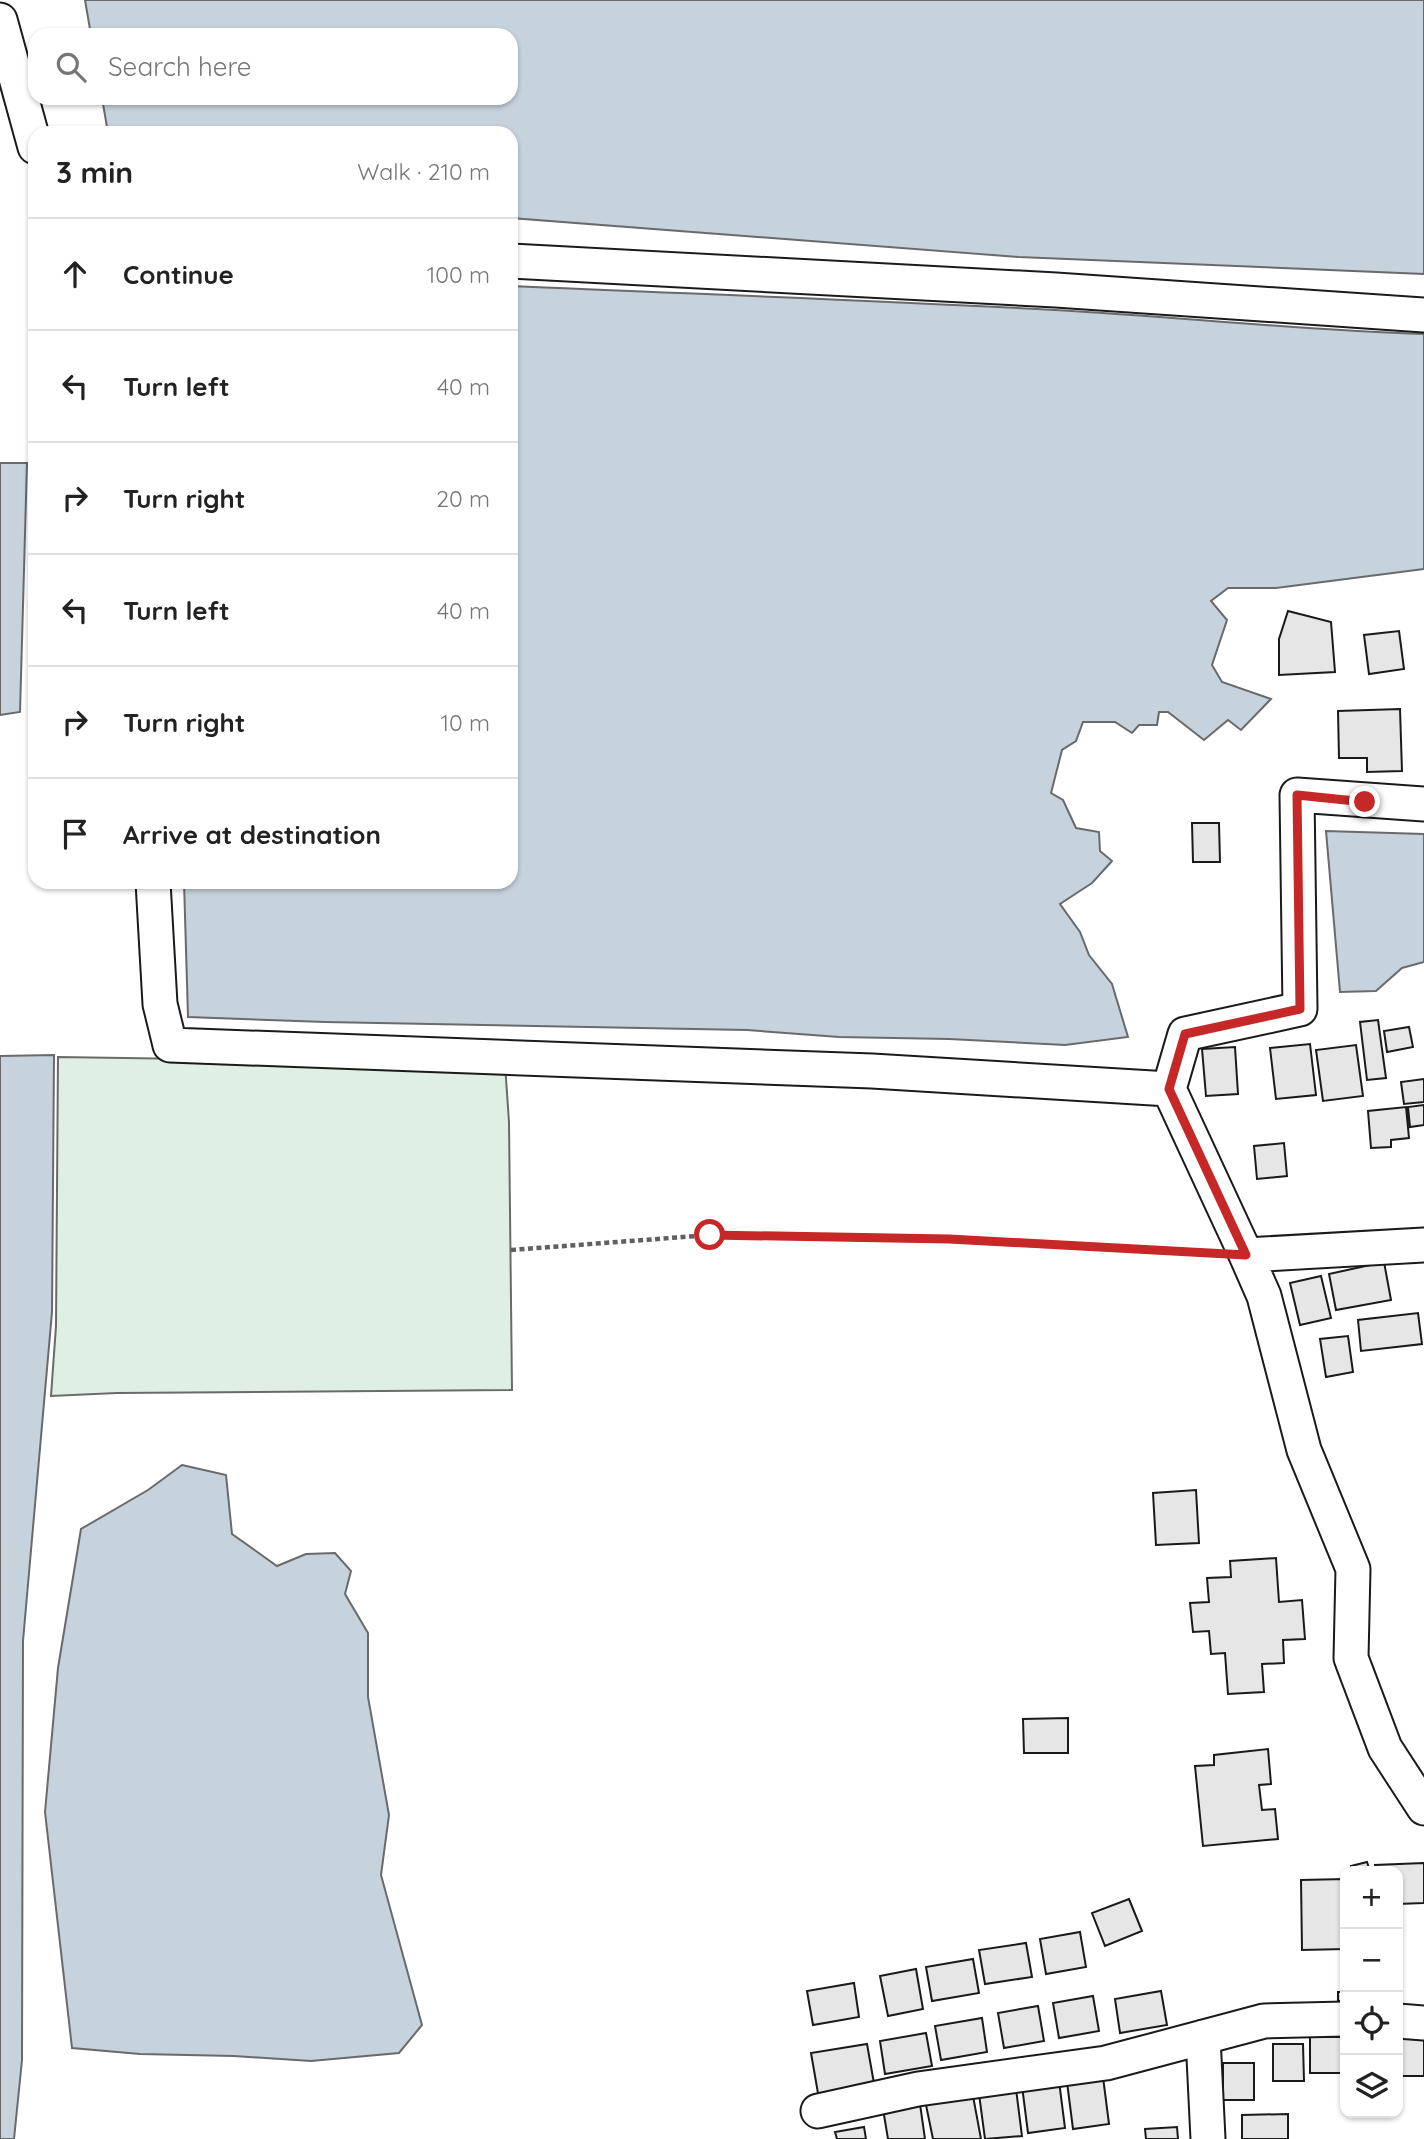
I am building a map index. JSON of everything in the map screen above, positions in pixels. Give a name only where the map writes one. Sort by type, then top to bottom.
[{"type":"street","points":[[0,20],[29,126]]},
{"type":"street","points":[[518,261],[1056,290],[1424,315]]},
{"type":"street","points":[[1424,804],[1297,795],[1300,1009],[1185,1034],[1169,1089],[1264,1296],[1304,1450],[1353,1569],[1351,1658],[1385,1748],[1424,1808]]},
{"type":"street","points":[[153,889],[160,1004],[170,1045],[872,1071],[1169,1089]]},
{"type":"street","points":[[1246,1255],[1424,1244]]},
{"type":"street","points":[[817,2110],[918,2089],[1106,2063],[1264,2021],[1340,2019]]},
{"type":"street","points":[[1403,2021],[1424,2023]]},
{"type":"street","points":[[1203,2037],[1208,2139]]},
{"type":"path","points":[[511,1250],[710,1235],[949,1239],[1246,1255]]},
{"type":"green space","points":[[58,1057],[505,1064],[509,1122],[512,1390],[117,1393],[51,1396],[56,1326]]},
{"type":"shaded area","points":[[85,0],[1424,0],[1424,274],[1019,257],[518,219],[518,126],[107,126],[103,105],[518,105],[518,28],[90,28]]},
{"type":"shaded area","points":[[518,286],[987,306],[1424,334],[1424,569],[1276,588],[1228,588],[1211,601],[1227,620],[1212,665],[1222,682],[1271,699],[1241,730],[1228,720],[1204,740],[1168,712],[1159,712],[1157,725],[1139,725],[1132,733],[1115,722],[1083,722],[1076,741],[1062,750],[1051,793],[1063,800],[1076,828],[1099,832],[1100,851],[1112,861],[1092,883],[1060,904],[1080,932],[1089,955],[1112,984],[1128,1037],[1065,1045],[839,1037],[747,1030],[188,1017],[184,889],[518,889]]},
{"type":"shaded area","points":[[0,463],[27,463],[20,712],[0,715]]},
{"type":"shaded area","points":[[1326,831],[1424,834],[1424,962],[1402,968],[1376,991],[1340,992]]},
{"type":"shaded area","points":[[54,1055],[52,1312],[23,1641],[22,2060],[14,2139],[0,2139],[0,1056]]},
{"type":"shaded area","points":[[182,1465],[226,1475],[232,1534],[277,1566],[306,1554],[335,1553],[351,1571],[345,1594],[368,1633],[368,1697],[389,1815],[381,1875],[422,2025],[399,2053],[311,2061],[140,2054],[72,2048],[45,1812],[58,1668],[81,1529],[148,1490]]},
{"type":"building","points":[[1288,611],[1331,622],[1335,672],[1279,675],[1279,639]]},
{"type":"building","points":[[1399,631],[1404,669],[1369,674],[1364,635]]},
{"type":"building","points":[[1400,709],[1402,771],[1367,772],[1367,758],[1339,758],[1338,711]]},
{"type":"building","points":[[1192,823],[1219,823],[1220,862],[1193,862]]},
{"type":"building","points":[[1378,1020],[1386,1078],[1367,1080],[1360,1022]]},
{"type":"building","points":[[1409,1027],[1413,1047],[1387,1052],[1384,1031]]},
{"type":"building","points":[[1310,1044],[1316,1095],[1276,1099],[1270,1048]]},
{"type":"building","points":[[1356,1045],[1363,1096],[1323,1101],[1316,1050]]},
{"type":"building","points":[[1235,1047],[1238,1094],[1206,1096],[1202,1049]]},
{"type":"building","points":[[1424,1079],[1424,1102],[1404,1104],[1401,1082]]},
{"type":"building","points":[[1424,1105],[1424,1125],[1410,1127],[1408,1107]]},
{"type":"building","points":[[1406,1107],[1409,1138],[1391,1140],[1391,1147],[1371,1148],[1368,1111]]},
{"type":"building","points":[[1284,1143],[1287,1176],[1257,1179],[1254,1146]]},
{"type":"building","points":[[1384,1262],[1391,1300],[1336,1310],[1329,1274]]},
{"type":"building","points":[[1321,1276],[1331,1318],[1300,1325],[1290,1283]]},
{"type":"building","points":[[1418,1313],[1422,1344],[1361,1351],[1358,1320]]},
{"type":"building","points":[[1348,1336],[1353,1372],[1326,1377],[1320,1339]]},
{"type":"building","points":[[1196,1490],[1199,1543],[1156,1545],[1153,1493]]},
{"type":"building","points":[[1276,1558],[1279,1602],[1302,1600],[1305,1639],[1283,1640],[1284,1663],[1262,1664],[1264,1692],[1228,1694],[1225,1653],[1211,1654],[1209,1631],[1193,1632],[1190,1603],[1209,1602],[1207,1578],[1231,1577],[1230,1561]]},
{"type":"building","points":[[1068,1718],[1068,1753],[1024,1753],[1023,1719]]},
{"type":"building","points":[[1268,1749],[1271,1784],[1259,1785],[1262,1810],[1275,1809],[1278,1839],[1203,1846],[1195,1766],[1214,1765],[1214,1755]]},
{"type":"building","points":[[1367,1862],[1368,1866],[1351,1866]]},
{"type":"building","points":[[1424,1863],[1424,1903],[1403,1904],[1403,1866],[1375,1865]]},
{"type":"building","points":[[1340,1879],[1340,1949],[1302,1950],[1301,1880]]},
{"type":"building","points":[[1129,1899],[1142,1931],[1105,1946],[1092,1913]]},
{"type":"building","points":[[1080,1932],[1086,1967],[1046,1974],[1040,1939]]},
{"type":"building","points":[[1026,1943],[1032,1977],[985,1984],[979,1950]]},
{"type":"building","points":[[973,1959],[979,1993],[932,2001],[926,1967]]},
{"type":"building","points":[[916,1969],[923,2009],[888,2016],[880,1976]]},
{"type":"building","points":[[854,1983],[859,2017],[813,2025],[807,1991]]},
{"type":"building","points":[[1161,1991],[1167,2025],[1120,2033],[1115,1999]]},
{"type":"building","points":[[1093,1996],[1099,2031],[1059,2038],[1053,2003]]},
{"type":"building","points":[[1038,2006],[1044,2041],[1004,2048],[998,2013]]},
{"type":"building","points":[[982,2018],[987,2052],[941,2060],[935,2026]]},
{"type":"building","points":[[926,2033],[932,2066],[885,2074],[880,2041]]},
{"type":"building","points":[[1310,2037],[1340,2037],[1340,2073],[1310,2073]]},
{"type":"building","points":[[1424,2038],[1424,2076],[1403,2076],[1403,2039]]},
{"type":"building","points":[[867,2044],[875,2089],[819,2099],[811,2053]]},
{"type":"building","points":[[1273,2044],[1303,2044],[1304,2081],[1273,2081]]},
{"type":"building","points":[[1223,2063],[1254,2063],[1254,2100],[1223,2100]]},
{"type":"building","points":[[1103,2077],[1109,2124],[1073,2129],[1067,2082]]},
{"type":"building","points":[[1059,2081],[1065,2128],[1028,2133],[1022,2086]]},
{"type":"building","points":[[1016,2089],[1022,2136],[985,2139],[979,2094]]},
{"type":"building","points":[[973,2096],[981,2139],[933,2139],[926,2105]]},
{"type":"building","points":[[920,2104],[925,2139],[888,2139],[883,2109]]},
{"type":"building","points":[[1288,2114],[1288,2139],[1242,2139],[1242,2115]]},
{"type":"building","points":[[864,2127],[866,2139],[837,2139],[835,2132]]},
{"type":"building","points":[[1177,2127],[1178,2139],[1146,2139],[1145,2129]]},
{"type":"route","points":[[710,1235],[949,1239],[1246,1255],[1169,1089],[1185,1034],[1300,1009],[1297,795],[1365,802]]}]
